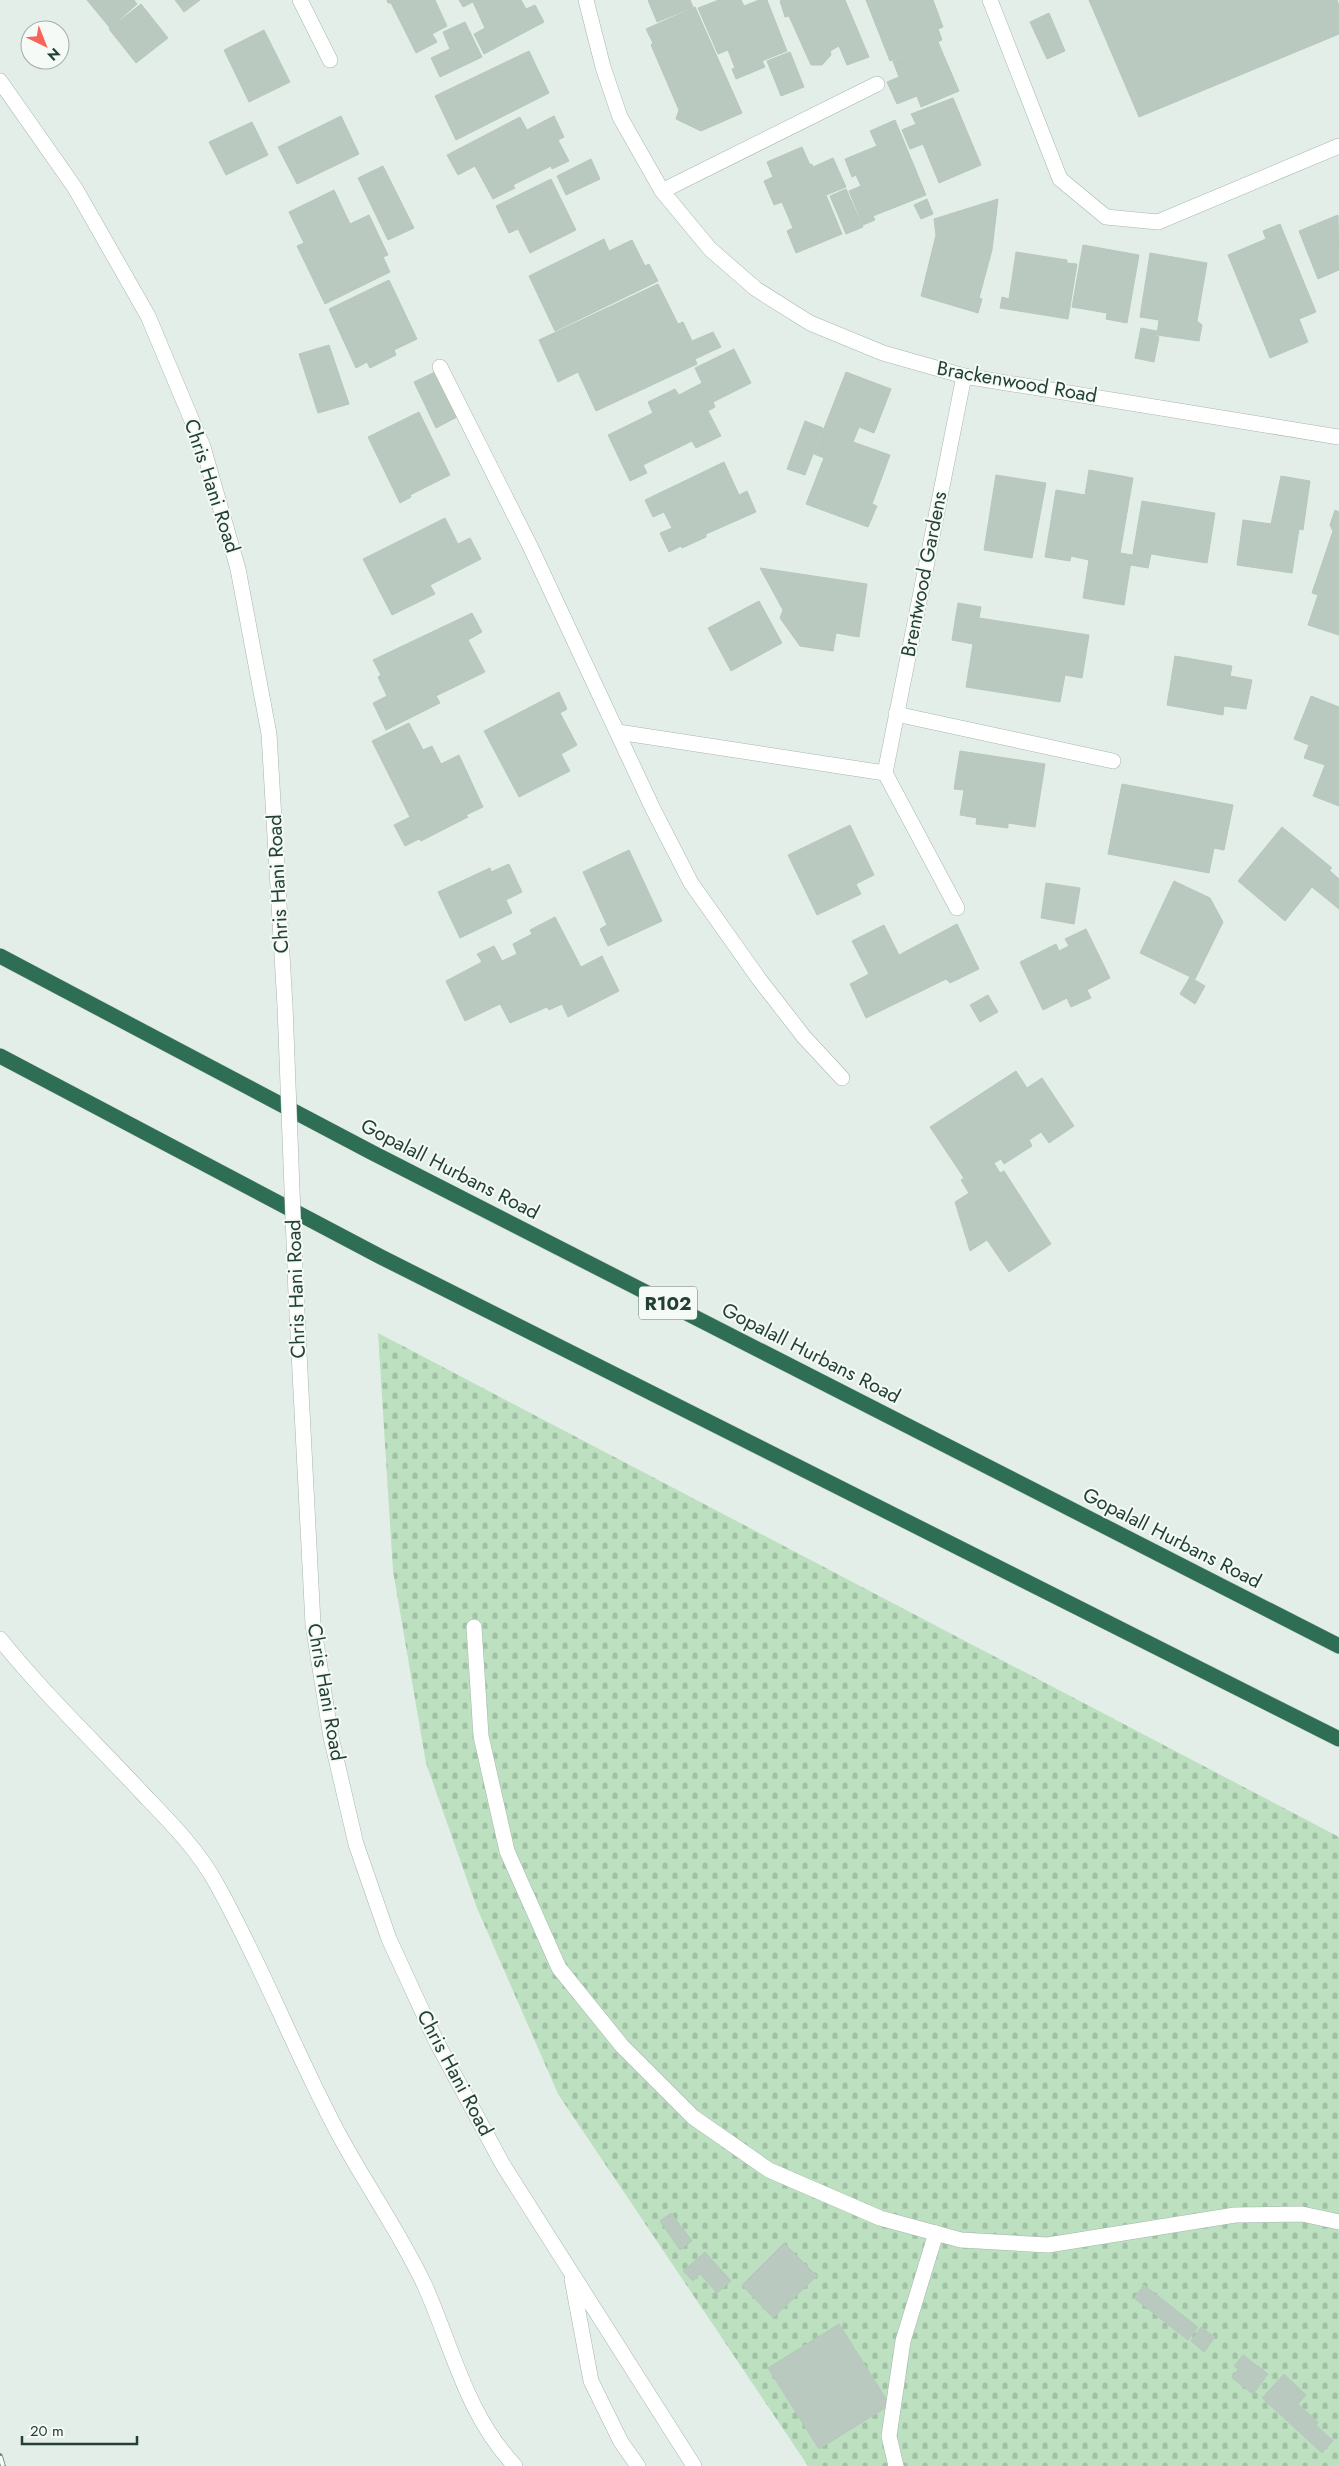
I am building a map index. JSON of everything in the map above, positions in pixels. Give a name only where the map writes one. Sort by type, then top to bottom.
[{"type":"highway","name":"Gopalall Hurbans Road","points":[[0,956],[371,1152],[1339,1646]]},
{"type":"highway","points":[[0,1056],[381,1257],[1339,1739]]},
{"type":"street","points":[[300,0],[330,60]]},
{"type":"street","name":"Brackenwood Road","points":[[586,0],[603,67],[620,117],[662,191],[710,249],[756,289],[810,323],[883,353],[964,376],[1339,437]]},
{"type":"street","points":[[990,0],[1060,179],[1106,218],[1158,222],[1339,146]]},
{"type":"street","name":"Chris Hani Road","points":[[0,81],[75,188],[148,316],[203,447],[238,568],[269,734],[285,1006],[296,1294],[313,1624],[332,1737],[356,1844],[389,1939],[436,2041],[504,2165],[694,2466]]},
{"type":"street","points":[[662,191],[876,84]]},
{"type":"street","points":[[440,367],[530,546],[618,732],[652,809],[691,883],[765,987],[804,1037],[842,1078]]},
{"type":"street","name":"Brentwood Gardens","points":[[885,773],[964,376]]},
{"type":"street","points":[[896,714],[1113,761]]},
{"type":"street","points":[[618,732],[885,773],[957,908]]},
{"type":"street","points":[[474,1627],[481,1736],[507,1851],[558,1968],[622,2046],[700,2122],[769,2170],[880,2218],[961,2240],[1048,2245],[1235,2215],[1302,2214],[1339,2222]]},
{"type":"street","points":[[0,1638],[183,1836],[215,1880],[337,2131],[373,2195],[401,2238],[426,2288],[453,2361],[481,2421],[503,2453],[515,2466]]},
{"type":"street","points":[[896,2466],[889,2436],[903,2340],[936,2233]]},
{"type":"street","points":[[570,2271],[591,2381],[621,2442],[638,2466]]},
{"type":"green space","points":[[378,1333],[1339,1837],[1339,2466],[808,2466],[558,2094],[477,1908],[426,1763],[393,1571]]},
{"type":"building","points":[[87,0],[134,0],[137,4],[110,28]]},
{"type":"building","points":[[175,0],[200,0],[184,12]]},
{"type":"building","points":[[387,0],[435,0],[447,26],[432,34],[437,42],[416,53],[391,3],[388,3]]},
{"type":"building","points":[[459,0],[521,0],[526,9],[535,5],[544,22],[484,54],[474,34],[485,28],[473,2],[463,7]]},
{"type":"building","points":[[648,0],[690,0],[693,7],[657,22]]},
{"type":"building","points":[[719,0],[741,0],[744,6],[759,0],[767,0],[787,51],[762,61],[765,67],[736,79],[732,69],[735,68],[728,50],[718,54],[698,8]]},
{"type":"building","points":[[845,0],[869,57],[847,65],[839,46],[830,51],[831,55],[822,65],[811,65],[789,16],[785,17],[780,1]]},
{"type":"building","points":[[866,0],[933,0],[943,27],[938,29],[942,40],[890,61]]},
{"type":"building","points":[[1089,0],[1337,0],[1339,6],[1339,34],[1139,117]]},
{"type":"building","points":[[141,4],[168,38],[136,63],[109,29]]},
{"type":"building","points":[[695,7],[742,113],[701,131],[676,119],[679,110],[646,29]]},
{"type":"building","points":[[1049,13],[1065,51],[1047,59],[1030,22]]},
{"type":"building","points":[[465,22],[482,57],[440,77],[431,58],[450,49],[443,32]]},
{"type":"building","points":[[264,30],[290,82],[249,102],[224,50]]},
{"type":"building","points":[[938,42],[959,91],[921,107],[917,96],[897,104],[887,82],[899,77],[893,61]]},
{"type":"building","points":[[529,51],[549,93],[456,140],[435,96]]},
{"type":"building","points":[[790,52],[804,87],[781,96],[767,61]]},
{"type":"building","points":[[953,98],[981,165],[939,183],[923,144],[910,149],[902,130],[916,124],[911,114]]},
{"type":"building","points":[[341,116],[359,154],[297,184],[278,147]]},
{"type":"building","points":[[554,116],[564,137],[558,140],[569,161],[552,169],[551,166],[513,185],[515,188],[493,199],[475,166],[458,175],[447,155],[520,117],[527,130]]},
{"type":"building","points":[[895,120],[926,195],[873,216],[875,220],[863,225],[849,191],[861,186],[856,175],[852,177],[845,159],[877,146],[870,131]]},
{"type":"building","points":[[252,122],[268,155],[226,175],[209,142]]},
{"type":"building","points":[[802,147],[810,165],[812,164],[813,167],[833,158],[846,187],[826,195],[842,234],[796,253],[787,231],[793,228],[782,202],[774,205],[764,181],[773,177],[767,162]]},
{"type":"building","points":[[591,159],[600,179],[566,195],[557,176]]},
{"type":"building","points":[[383,166],[414,228],[388,240],[358,178]]},
{"type":"building","points":[[551,179],[576,230],[530,253],[518,229],[509,233],[496,206]]},
{"type":"building","points":[[846,189],[863,227],[846,234],[830,196]]},
{"type":"building","points":[[334,190],[350,224],[369,215],[388,255],[383,257],[390,272],[325,304],[297,246],[304,243],[289,212]]},
{"type":"building","points":[[927,199],[933,214],[921,219],[914,205]]},
{"type":"building","points":[[998,199],[992,250],[979,298],[982,299],[978,313],[921,296],[936,235],[934,219]]},
{"type":"building","points":[[1338,215],[1339,270],[1318,279],[1299,231]]},
{"type":"building","points":[[1280,224],[1316,312],[1299,319],[1308,342],[1270,358],[1228,255],[1266,239],[1263,231]]},
{"type":"building","points":[[604,239],[609,251],[632,240],[645,266],[649,264],[658,281],[555,331],[529,276]]},
{"type":"building","points":[[1083,245],[1139,255],[1127,323],[1106,319],[1107,313],[1072,307]]},
{"type":"building","points":[[1016,252],[1067,260],[1067,263],[1077,264],[1068,319],[1000,308],[1002,297],[1009,299]]},
{"type":"building","points":[[1150,253],[1207,263],[1197,321],[1202,325],[1199,341],[1157,335],[1159,320],[1140,317]]},
{"type":"building","points":[[389,280],[417,339],[394,350],[396,355],[370,368],[367,362],[356,368],[329,309]]},
{"type":"building","points":[[658,284],[678,324],[683,322],[692,341],[713,332],[721,347],[695,359],[697,364],[596,411],[578,372],[558,382],[539,340]]},
{"type":"building","points":[[1141,328],[1157,331],[1156,336],[1159,337],[1154,362],[1135,358]]},
{"type":"building","points":[[329,345],[349,404],[318,413],[299,354]]},
{"type":"building","points":[[734,349],[751,383],[713,402],[715,407],[708,411],[721,436],[696,448],[692,441],[643,465],[647,473],[630,481],[608,435],[653,413],[648,402],[675,389],[679,395],[702,383],[695,368]]},
{"type":"building","points":[[435,372],[457,417],[436,428],[414,382]]},
{"type":"building","points":[[846,372],[891,389],[874,433],[859,427],[853,442],[890,455],[872,504],[877,506],[868,527],[806,504],[824,458],[814,454]]},
{"type":"building","points":[[419,412],[450,475],[410,495],[411,497],[400,503],[368,437]]},
{"type":"building","points":[[805,421],[823,428],[805,475],[787,469]]},
{"type":"building","points":[[724,462],[739,495],[747,491],[756,512],[706,534],[706,537],[669,552],[660,533],[672,528],[664,512],[653,517],[645,500]]},
{"type":"building","points":[[1089,470],[1133,478],[1120,553],[1132,555],[1124,605],[1083,598],[1089,560],[1071,556],[1070,561],[1045,557],[1056,490],[1085,495]]},
{"type":"building","points":[[996,475],[1046,483],[1032,558],[984,550]]},
{"type":"building","points":[[1281,476],[1310,481],[1303,530],[1299,529],[1292,573],[1237,565],[1243,520],[1271,524]]},
{"type":"building","points":[[1142,501],[1215,513],[1207,563],[1151,554],[1148,568],[1131,565]]},
{"type":"building","points":[[1335,510],[1339,512],[1339,635],[1308,625],[1318,595],[1312,593],[1333,531],[1330,525]]},
{"type":"building","points":[[445,518],[458,544],[470,538],[481,559],[430,585],[435,594],[392,615],[363,559]]},
{"type":"building","points":[[760,568],[867,584],[859,637],[836,633],[833,651],[800,646],[780,618],[783,610]]},
{"type":"building","points":[[759,601],[782,643],[731,671],[708,628]]},
{"type":"building","points":[[958,603],[981,607],[979,618],[1089,635],[1082,678],[1065,675],[1060,702],[966,687],[973,644],[952,640]]},
{"type":"building","points":[[472,613],[482,632],[468,640],[485,672],[436,696],[440,703],[386,730],[373,703],[387,696],[378,677],[381,675],[373,660]]},
{"type":"building","points":[[1175,656],[1232,666],[1230,676],[1252,680],[1246,709],[1224,706],[1223,715],[1167,705]]},
{"type":"building","points":[[559,692],[567,709],[560,713],[577,745],[561,754],[570,771],[519,797],[484,731]]},
{"type":"building","points":[[1311,696],[1339,707],[1339,806],[1313,796],[1325,765],[1304,758],[1309,745],[1294,739]]},
{"type":"building","points":[[409,723],[423,750],[432,746],[441,764],[459,755],[483,807],[466,815],[468,817],[421,841],[419,839],[405,846],[394,825],[410,817],[372,741]]},
{"type":"building","points":[[960,751],[1045,764],[1035,827],[1008,823],[1008,828],[976,824],[977,818],[960,815],[964,790],[954,789]]},
{"type":"building","points":[[1122,784],[1233,805],[1224,850],[1214,848],[1209,873],[1108,854]]},
{"type":"building","points":[[850,825],[874,875],[856,884],[861,894],[817,915],[788,855]]},
{"type":"building","points":[[1282,827],[1332,868],[1329,870],[1339,879],[1339,909],[1312,887],[1285,921],[1238,881]]},
{"type":"building","points":[[629,850],[662,921],[608,946],[600,929],[607,925],[583,872]]},
{"type":"building","points":[[509,864],[522,892],[506,900],[512,913],[460,938],[438,892],[490,868],[491,872]]},
{"type":"building","points":[[1174,881],[1210,898],[1223,922],[1195,979],[1140,953]]},
{"type":"building","points":[[1046,883],[1080,888],[1074,924],[1041,918]]},
{"type":"building","points":[[555,917],[581,967],[602,956],[619,991],[568,1017],[562,1004],[549,1010],[547,1007],[510,1023],[500,1004],[465,1021],[446,981],[482,962],[477,954],[494,946],[502,961],[517,954],[513,944],[532,934],[530,930]]},
{"type":"building","points":[[957,924],[979,969],[950,983],[946,979],[866,1018],[850,984],[869,974],[852,941],[884,925],[899,955]]},
{"type":"building","points":[[1086,929],[1110,978],[1087,990],[1091,998],[1071,1007],[1067,998],[1043,1010],[1020,962],[1056,944],[1059,951],[1069,946],[1065,939]]},
{"type":"building","points":[[1190,977],[1205,986],[1195,1004],[1180,994]]},
{"type":"building","points":[[988,995],[998,1012],[980,1022],[970,1005]]},
{"type":"building","points":[[1016,1071],[1027,1088],[1042,1078],[1074,1126],[1049,1143],[1041,1132],[1029,1140],[1032,1146],[1004,1164],[1001,1159],[994,1163],[1000,1173],[1004,1171],[1051,1244],[1009,1272],[987,1240],[970,1251],[955,1202],[969,1193],[961,1180],[964,1178],[930,1127]]},
{"type":"building","points":[[671,2213],[692,2241],[680,2250],[660,2221]]},
{"type":"building","points":[[784,2243],[817,2276],[773,2318],[742,2285]]},
{"type":"building","points":[[705,2252],[731,2281],[717,2293],[700,2274],[693,2281],[683,2271]]},
{"type":"building","points":[[1144,2285],[1198,2327],[1188,2340],[1134,2298]]},
{"type":"building","points":[[839,2324],[890,2405],[819,2449],[768,2368]]},
{"type":"building","points":[[1201,2327],[1215,2337],[1204,2352],[1191,2341]]},
{"type":"building","points":[[1243,2355],[1268,2374],[1253,2394],[1232,2378],[1238,2369],[1234,2366]]},
{"type":"building","points":[[1284,2374],[1306,2395],[1298,2404],[1318,2422],[1316,2425],[1333,2441],[1322,2453],[1262,2398]]},
{"type":"railway","points":[[0,2456],[3,2466]]}]
